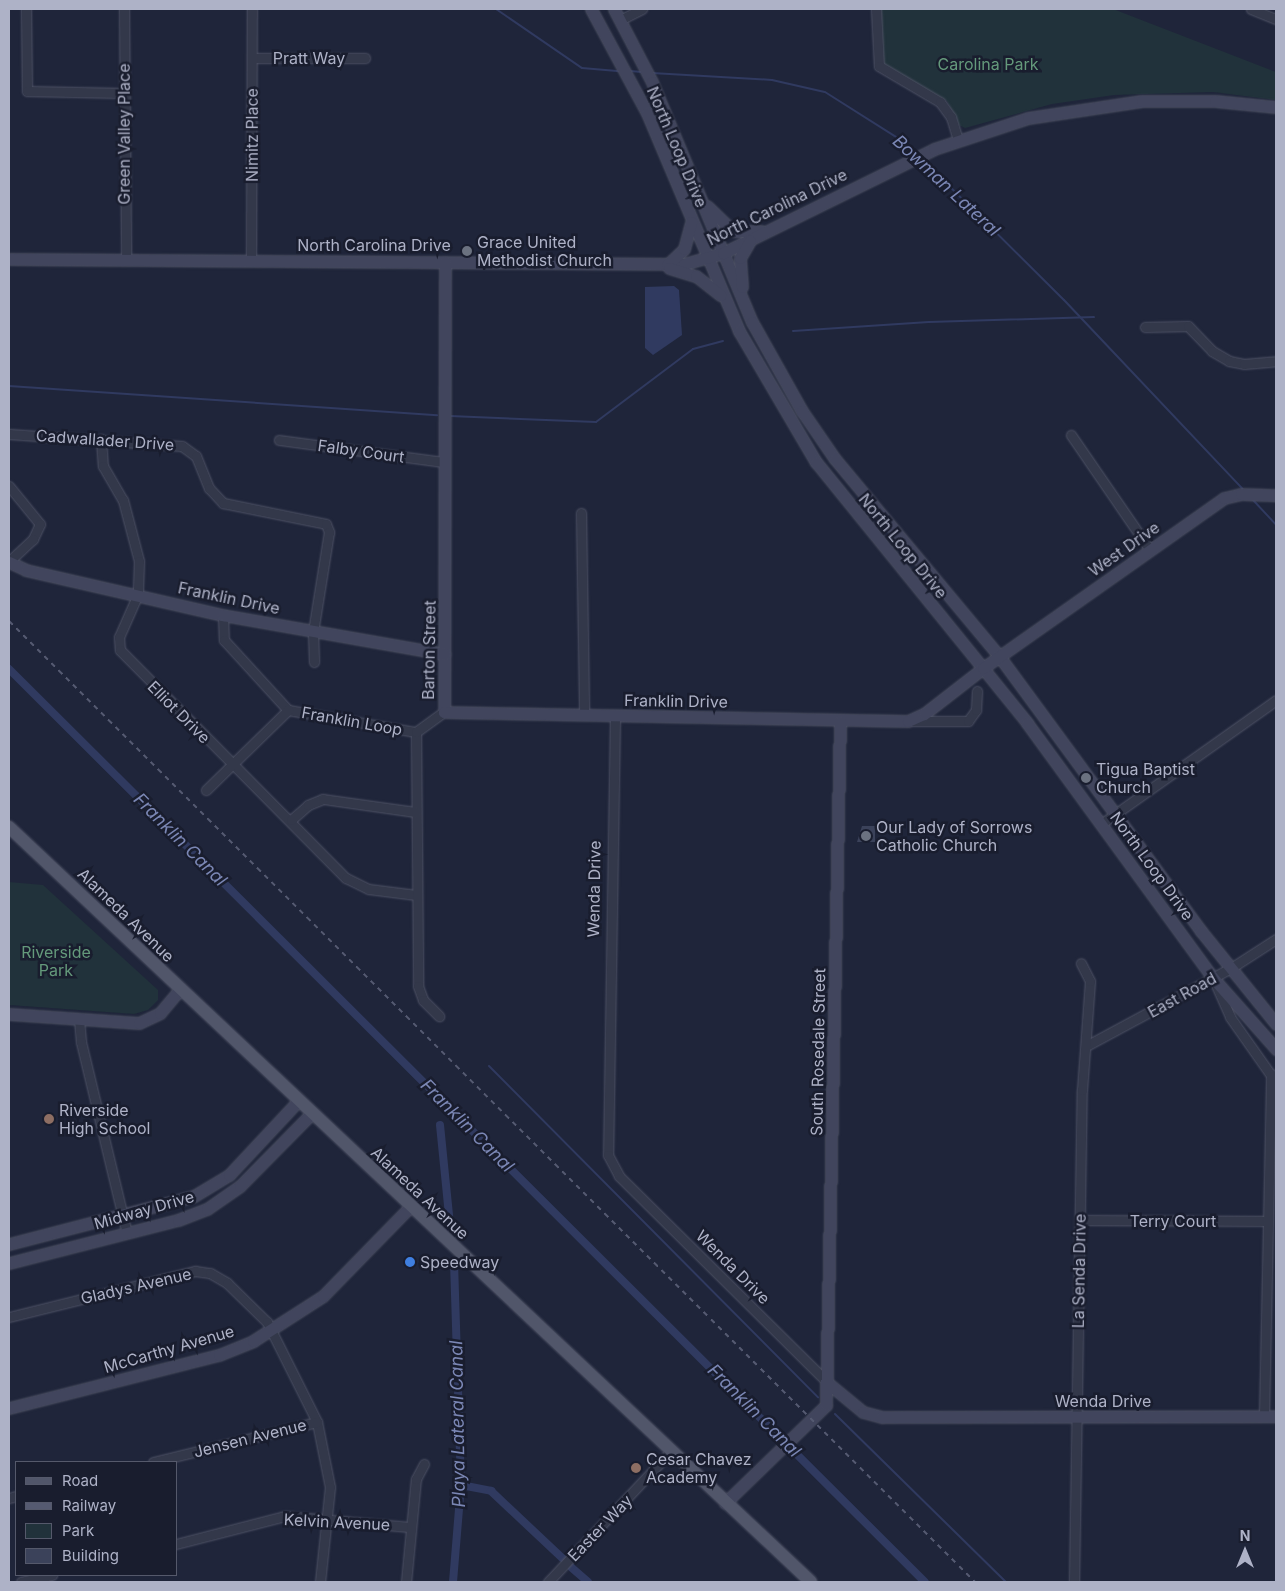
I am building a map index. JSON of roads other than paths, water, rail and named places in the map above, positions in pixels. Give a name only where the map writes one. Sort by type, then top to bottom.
[{"type":"main road","name":"North Loop Drive","points":[[591,9],[619,57],[633,86],[706,260],[726,302],[788,419],[855,514],[982,668],[1101,824],[1213,978],[1276,1049]]},
{"type":"main road","name":"North Loop Drive","points":[[614,9],[655,88],[744,303],[802,411],[835,459],[999,656],[1231,968],[1276,1024]]},
{"type":"main road","name":"North Carolina Drive","points":[[9,259],[662,265],[706,260],[723,254],[909,160],[958,140],[1028,118],[1115,103],[1178,100],[1276,107]]},
{"type":"main road","points":[[702,200],[733,231],[768,231]]},
{"type":"main road","points":[[662,265],[684,249],[691,222]]},
{"type":"main road","points":[[744,303],[740,258],[752,238]]},
{"type":"main road","name":"Barton Street","points":[[444,712],[443,462],[445,262]]},
{"type":"main road","points":[[662,265],[696,276],[726,302]]},
{"type":"main road","points":[[788,419],[802,411]]},
{"type":"main road","name":"West Drive","points":[[999,656],[1224,498],[1241,494],[1273,494]]},
{"type":"main road","name":"Franklin Drive","points":[[9,561],[26,570],[138,594],[223,615],[445,654]]},
{"type":"main road","name":"Franklin Drive","points":[[444,712],[908,721],[924,714],[999,656]]},
{"type":"main road","name":"South Rosedale Street","points":[[724,1503],[826,1405],[829,1384],[840,721]]},
{"type":"main road","name":"Alameda Avenue","points":[[9,826],[724,1503],[811,1582]]},
{"type":"main road","points":[[9,1014],[148,1021],[180,989]]},
{"type":"main road","name":"Midway Drive","points":[[9,1244],[194,1196],[218,1182],[298,1101]]},
{"type":"main road","name":"Midway Drive","points":[[9,1263],[190,1217],[224,1199],[312,1113]]},
{"type":"main road","name":"McCarthy Avenue","points":[[9,1408],[219,1355],[272,1329],[323,1296],[410,1206]]},
{"type":"main road","name":"Wenda Drive","points":[[829,1384],[872,1416],[1276,1416]]},
{"type":"street","points":[[26,9],[27,91],[123,93]]},
{"type":"street","name":"Green Valley Place","points":[[124,9],[123,93],[126,259]]},
{"type":"street","name":"Nimitz Place","points":[[252,9],[252,260]]},
{"type":"street","points":[[620,20],[642,9]]},
{"type":"street","points":[[876,9],[879,66],[886,74],[940,102],[951,117],[958,140]]},
{"type":"street","points":[[1251,9],[1276,19]]},
{"type":"street","name":"Pratt Way","points":[[252,58],[365,58]]},
{"type":"street","points":[[1145,327],[1188,326],[1212,351],[1229,361],[1244,364],[1276,361]]},
{"type":"street","name":"Cadwallader Drive","points":[[9,434],[182,446],[196,456],[209,488],[223,503],[326,524],[329,532],[313,632],[314,662]]},
{"type":"street","points":[[1071,435],[1150,550]]},
{"type":"street","name":"Elliot Drive","points":[[101,440],[103,466],[123,500],[139,561],[138,594],[119,637],[120,650],[351,882],[369,889],[416,895]]},
{"type":"street","name":"Falby Court","points":[[279,440],[443,462]]},
{"type":"street","points":[[9,486],[40,524],[33,539],[9,561]]},
{"type":"street","points":[[582,514],[584,715]]},
{"type":"street","name":"Franklin Loop","points":[[223,615],[224,640],[288,710],[416,732]]},
{"type":"street","name":"Franklin Drive","points":[[908,721],[968,720],[976,710],[978,691]]},
{"type":"street","points":[[1101,824],[1276,700]]},
{"type":"street","points":[[206,790],[288,710]]},
{"type":"street","name":"Barton Street","points":[[416,732],[444,712]]},
{"type":"street","name":"Wenda Drive","points":[[615,716],[608,1155],[619,1176],[829,1384]]},
{"type":"street","points":[[416,732],[418,986],[423,1000],[439,1016]]},
{"type":"street","points":[[291,820],[308,805],[323,799],[416,812]]},
{"type":"street","name":"East Road","points":[[1086,1046],[1231,968],[1276,939]]},
{"type":"street","name":"La Senda Drive","points":[[1074,1582],[1080,1220],[1090,978],[1081,964]]},
{"type":"street","points":[[1213,978],[1230,1017],[1274,1078],[1267,1221],[1264,1416]]},
{"type":"street","points":[[79,1019],[81,1042],[127,1233]]},
{"type":"street","name":"Terry Court","points":[[1080,1220],[1267,1221]]},
{"type":"street","name":"Gladys Avenue","points":[[9,1317],[202,1271],[227,1283],[272,1329],[317,1422],[329,1472],[320,1582]]},
{"type":"street","name":"Jensen Avenue","points":[[158,1461],[317,1422]]},
{"type":"street","name":"Easter Way","points":[[548,1582],[671,1451]]},
{"type":"street","points":[[406,1582],[416,1479],[424,1464]]},
{"type":"street","name":"Kelvin Avenue","points":[[178,1543],[285,1516],[410,1527]]},
{"type":"street","points":[[21,1582],[48,1576]]},
{"type":"water","points":[[674,286],[679,290],[682,335],[653,355],[645,348],[645,287]]},
{"type":"waterway","name":"Bowman Lateral","points":[[496,9],[582,68],[620,71]]},
{"type":"waterway","name":"Bowman Lateral","points":[[630,71],[642,72]]},
{"type":"waterway","name":"Bowman Lateral","points":[[652,73],[772,80],[825,92],[901,140],[915,152]]},
{"type":"waterway","name":"Bowman Lateral","points":[[922,159],[1064,300],[1243,489]]},
{"type":"waterway","points":[[793,331],[929,322],[1094,317]]},
{"type":"waterway","points":[[450,416],[596,422],[693,349],[723,341]]},
{"type":"waterway","points":[[9,386],[437,415]]},
{"type":"waterway","name":"Bowman Lateral","points":[[1253,500],[1276,525]]},
{"type":"waterway","name":"Franklin Canal","points":[[9,669],[925,1582]]},
{"type":"waterway","points":[[489,1066],[818,1397]]},
{"type":"waterway","name":"Playa Lateral Canal","points":[[440,1125],[450,1226]]},
{"type":"waterway","name":"Playa Lateral Canal","points":[[453,1582],[461,1485],[454,1266]]},
{"type":"waterway","points":[[835,1414],[1006,1582]]},
{"type":"waterway","points":[[461,1485],[491,1491],[562,1558]]},
{"type":"waterway","points":[[572,1568],[588,1582]]},
{"type":"railway","points":[[9,621],[975,1582]]},
{"type":"place","name":"Grace United Methodist Church","points":[[467,251]]},
{"type":"place","name":"Tigua Baptist Church","points":[[1086,778]]},
{"type":"place","name":"Our Lady of Sorrows Catholic Church","points":[[866,836]]},
{"type":"place","name":"Riverside High School","points":[[49,1119]]},
{"type":"place","name":"Speedway","points":[[410,1262]]},
{"type":"place","name":"Cesar Chavez Academy","points":[[636,1468]]},
{"type":"park label","name":"Carolina Park","points":[[988,64]]},
{"type":"park label","name":"Riverside Park","points":[[56,961]]}]
